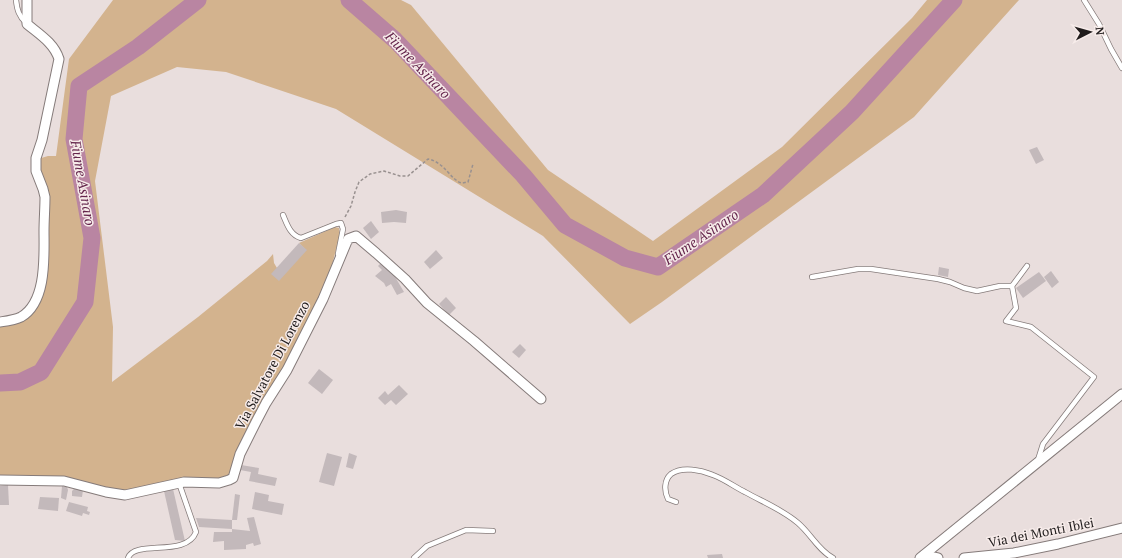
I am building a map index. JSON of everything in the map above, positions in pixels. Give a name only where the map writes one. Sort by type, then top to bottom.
[{"type":"street","points":[[0,322],[21,317],[29,310],[35,301],[40,288],[45,257],[45,197],[35,166],[59,59],[57,53],[46,40],[27,24],[27,0]]},
{"type":"street","name":"Via Salvatore Di Lorenzo","points":[[0,480],[64,481],[106,492],[125,495],[184,482],[219,483],[233,478],[240,454],[266,403],[287,370],[323,299],[348,240],[356,236],[405,279],[427,302],[542,399]]},
{"type":"street","points":[[922,556],[1122,394]]},
{"type":"street","name":"Via dei Monti Iblei","points":[[964,558],[1014,553],[1122,528]]},
{"type":"street","points":[[922,556],[938,558]]},
{"type":"lane","points":[[16,0],[21,18],[27,24]]},
{"type":"lane","points":[[1084,0],[1099,24],[1110,49],[1122,68]]},
{"type":"lane","points":[[283,215],[289,229],[295,237],[301,238],[336,224],[341,224],[344,229],[334,271]]},
{"type":"lane","points":[[1027,266],[1012,286],[1016,308],[1006,321],[1031,327],[1094,377],[1043,444],[1037,463]]},
{"type":"lane","points":[[812,277],[858,269],[871,269],[938,279],[977,291],[1000,286],[1012,286]]},
{"type":"lane","points":[[676,502],[668,499],[665,493],[666,480],[672,474],[681,470],[695,470],[713,475],[784,513],[799,524],[822,550],[832,558]]},
{"type":"lane","points":[[128,558],[131,553],[140,550],[162,549],[185,544],[194,537],[196,532],[179,483]]},
{"type":"lane","points":[[414,558],[427,546],[466,530],[492,531]]},
{"type":"path","points":[[341,224],[351,206],[359,182],[370,174],[384,171],[400,176],[408,176],[428,159],[436,160],[456,180],[462,183],[468,182],[473,164]]},
{"type":"shaded area","points":[[113,0],[401,0],[411,5],[548,170],[653,241],[782,147],[912,18],[927,0],[1019,0],[914,117],[630,324],[543,236],[336,109],[226,72],[177,67],[111,96],[95,181],[113,327],[112,382],[198,317],[267,261],[273,254],[274,263],[277,268],[306,250],[299,243],[335,227],[339,228],[340,235],[329,276],[321,298],[228,478],[124,492],[0,476],[0,324],[27,316],[47,259],[38,159],[48,156],[56,156],[69,59]]},
{"type":"building","points":[[1037,147],[1044,160],[1036,164],[1029,150]]},
{"type":"building","points":[[396,210],[407,212],[406,223],[382,223],[381,212]]},
{"type":"building","points":[[371,221],[379,232],[371,239],[363,228]]},
{"type":"building","points":[[299,243],[307,250],[279,281],[271,274]]},
{"type":"building","points":[[436,250],[443,258],[430,269],[424,262]]},
{"type":"building","points":[[382,262],[394,275],[404,292],[397,295],[391,284],[386,287],[384,283],[375,276],[382,270],[378,266]]},
{"type":"building","points":[[939,267],[949,269],[948,277],[938,275]]},
{"type":"building","points":[[1051,271],[1059,282],[1052,288],[1044,277]]},
{"type":"building","points":[[1039,272],[1046,281],[1023,298],[1016,288]]},
{"type":"building","points":[[446,297],[456,308],[449,315],[439,304]]},
{"type":"building","points":[[520,344],[526,350],[519,358],[512,352]]},
{"type":"building","points":[[319,369],[333,380],[322,394],[308,383]]},
{"type":"building","points":[[399,385],[408,394],[396,405],[391,400],[385,405],[378,398],[385,391],[388,395]]},
{"type":"building","points":[[327,453],[342,457],[334,486],[319,482]]},
{"type":"building","points":[[349,453],[357,456],[353,469],[346,467]]},
{"type":"building","points":[[241,465],[259,468],[258,474],[277,478],[275,486],[249,481],[251,472],[240,470]]},
{"type":"building","points":[[8,485],[9,505],[0,505],[0,486]]},
{"type":"building","points":[[62,486],[67,487],[68,490],[66,500],[61,498]]},
{"type":"building","points":[[75,488],[83,490],[82,497],[72,496],[72,491]]},
{"type":"building","points":[[173,489],[185,541],[175,540],[164,491]]},
{"type":"building","points":[[255,492],[269,495],[268,501],[284,504],[282,515],[252,509]]},
{"type":"building","points":[[235,494],[240,495],[237,520],[232,520]]},
{"type":"building","points":[[40,497],[59,498],[58,511],[38,509]]},
{"type":"building","points":[[69,502],[88,507],[87,511],[90,512],[89,515],[83,513],[82,516],[66,511]]},
{"type":"building","points":[[254,517],[261,544],[254,546],[253,543],[246,545],[246,549],[224,550],[224,541],[213,542],[214,532],[232,532],[232,529],[250,531],[247,518]]},
{"type":"building","points":[[196,518],[232,520],[232,529],[199,527]]},
{"type":"building","points":[[722,554],[723,558],[708,558],[707,555]]},
{"type":"waterway","name":"Fiume Asinaro","points":[[0,383],[20,382],[41,372],[85,302],[92,238],[74,139],[79,86],[138,47],[198,0]]},
{"type":"waterway","name":"Fiume Asinaro","points":[[349,0],[395,40],[523,175],[565,225],[625,258],[658,267],[763,195],[852,112],[954,0]]}]
